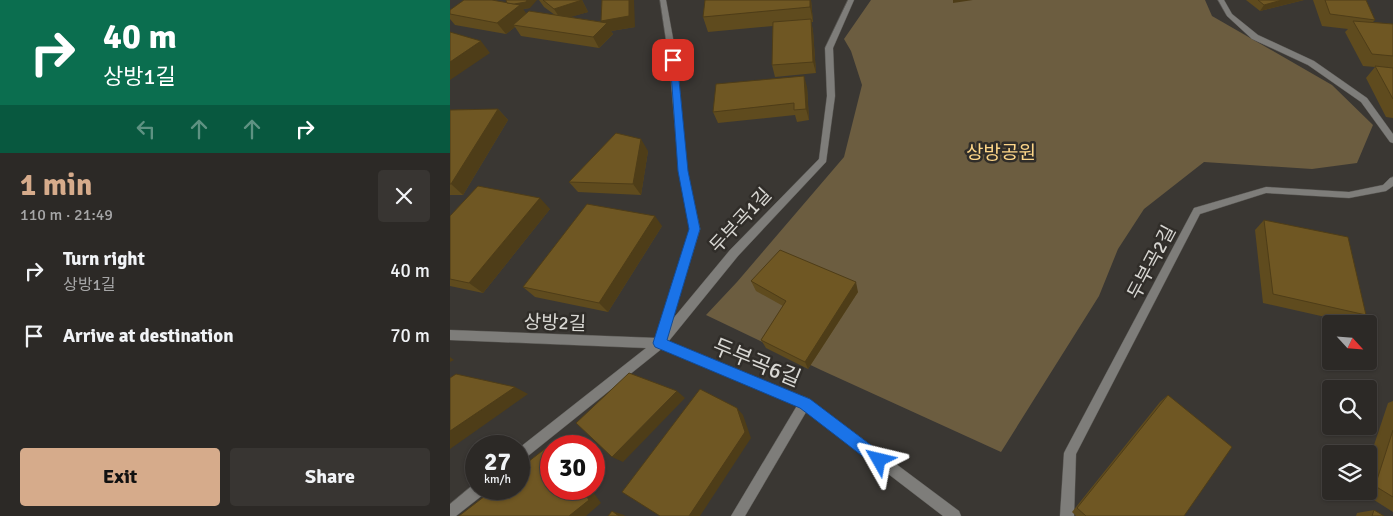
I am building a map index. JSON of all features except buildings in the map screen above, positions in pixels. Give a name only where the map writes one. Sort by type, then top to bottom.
[{"type":"street","points":[[660,343],[695,229],[683,171],[673,60],[663,0]]},
{"type":"street","name":"두부곡1길","points":[[530,447],[660,343],[734,253],[823,160],[831,96],[829,48],[850,0]]},
{"type":"street","points":[[1222,0],[1228,15],[1255,37],[1311,63],[1364,100],[1393,140]]},
{"type":"street","name":"두부곡2길","points":[[1067,516],[1070,453],[1198,211],[1266,190],[1349,195],[1386,188],[1393,180]]},
{"type":"street","name":"상방2길","points":[[450,335],[660,343]]},
{"type":"street","name":"두부곡6길","points":[[660,343],[805,403],[954,516]]},
{"type":"street","points":[[738,516],[805,403]]},
{"type":"street","points":[[450,512],[465,500]]},
{"type":"green space","name":"상방공원","points":[[871,0],[1205,0],[1212,16],[1332,85],[1373,125],[1357,163],[1312,169],[1204,162],[1144,209],[1118,249],[1099,296],[1001,452],[706,315],[737,282],[844,157],[862,85],[851,51],[844,39]]},
{"type":"route","points":[[673,60],[683,171],[695,229],[660,343],[805,403],[879,460]]}]
